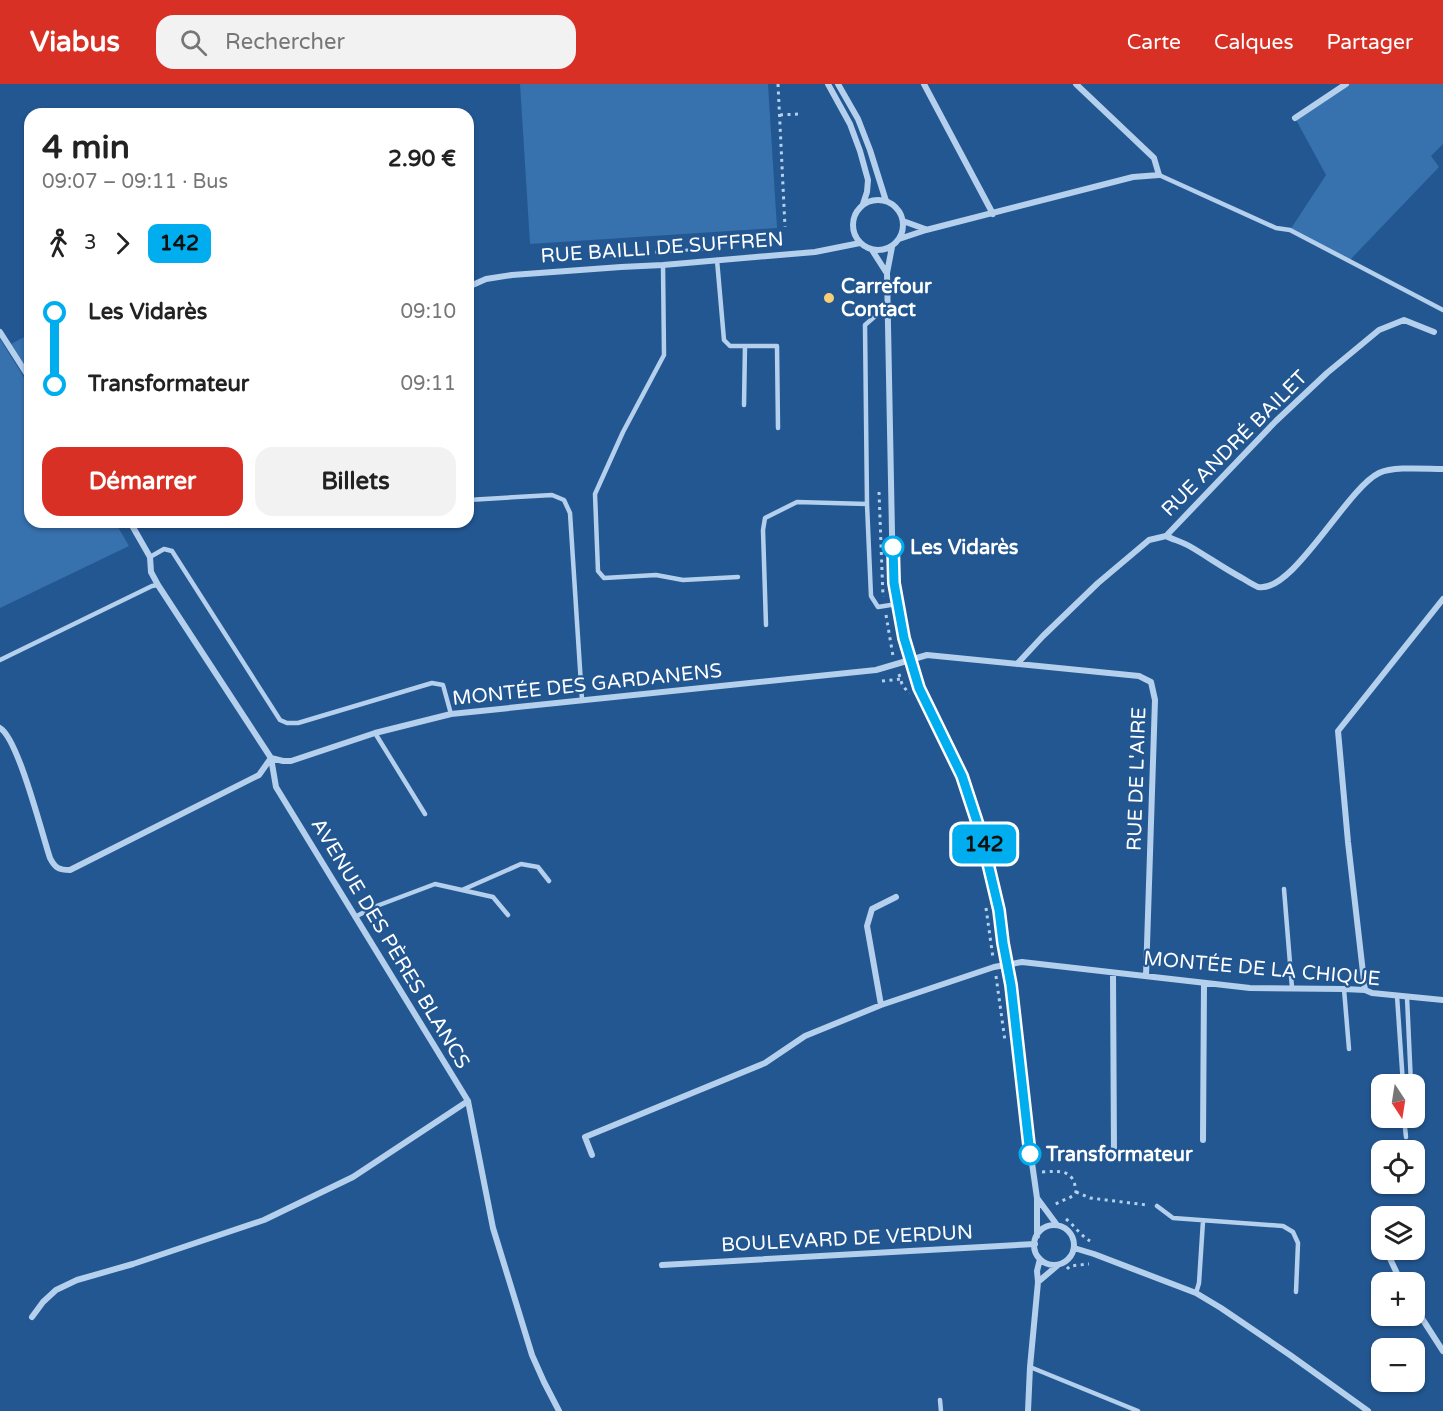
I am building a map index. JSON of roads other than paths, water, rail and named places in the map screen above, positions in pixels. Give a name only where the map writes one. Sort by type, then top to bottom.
[{"type":"street","points":[[828,84],[850,123],[860,151],[868,180],[863,204]]},
{"type":"street","points":[[838,84],[858,119],[886,201]]},
{"type":"street","points":[[924,84],[993,214]]},
{"type":"street","points":[[899,239],[1133,177],[1159,175],[1154,158],[1076,84]]},
{"type":"street","points":[[1295,118],[1346,84]]},
{"type":"street","points":[[887,273],[872,250],[860,243],[852,227],[857,210],[863,204],[878,199],[894,205],[903,221],[903,231],[892,247],[887,273],[892,533],[897,604],[904,638],[919,688],[962,776],[981,834],[999,910],[1011,985],[1032,1173],[1037,1198],[1035,1244],[1040,1259],[1046,1263],[1058,1264]]},
{"type":"street","points":[[903,221],[926,230]]},
{"type":"street","name":"RUE BAILLI DE SUFFREN","points":[[474,284],[486,279],[512,274],[663,265],[815,252],[860,243]]},
{"type":"street","points":[[872,250],[892,247]]},
{"type":"street","name":"RUE ANDRÉ BAILET","points":[[1017,664],[1098,583],[1149,540],[1166,536],[1276,421],[1327,373],[1379,330],[1404,320],[1434,332]]},
{"type":"street","points":[[0,332],[24,370]]},
{"type":"street","points":[[1166,536],[1188,545],[1257,586],[1268,587],[1279,581],[1300,562],[1362,486],[1380,473],[1403,469],[1443,468]]},
{"type":"street","name":"AVENUE DES PÈRES BLANCS","points":[[133,528],[150,557],[151,572],[158,585],[271,758],[276,787],[468,1101],[500,1249],[532,1355],[559,1411]]},
{"type":"street","points":[[1365,990],[1338,731],[1443,599]]},
{"type":"street","name":"RUE DE L'AIRE","points":[[911,659],[927,655],[1139,676],[1151,682],[1155,700],[1146,976]]},
{"type":"street","name":"MONTÉE DES GARDANENS","points":[[271,758],[291,761],[375,733],[450,714],[876,670],[911,659]]},
{"type":"street","points":[[0,728],[10,739],[23,772],[50,858],[54,866],[61,870],[70,870],[259,775],[271,758]]},
{"type":"street","points":[[881,1005],[867,926],[872,909],[896,897]]},
{"type":"street","name":"MONTÉE DE LA CHIQUE","points":[[592,1155],[585,1137],[765,1063],[805,1036],[881,1005],[994,968],[1022,962],[1250,988],[1365,990],[1372,993],[1443,1000]]},
{"type":"street","points":[[1113,973],[1114,1155]]},
{"type":"street","points":[[1203,1140],[1204,983]]},
{"type":"street","points":[[32,1317],[56,1290],[78,1280],[264,1220],[353,1177],[468,1101]]},
{"type":"street","points":[[1037,1198],[1057,1225]]},
{"type":"street","points":[[1037,1236],[1045,1227],[1057,1225],[1063,1227],[1072,1236],[1074,1248],[1068,1258],[1038,1282]]},
{"type":"street","name":"BOULEVARD DE VERDUN","points":[[662,1265],[1035,1244]]},
{"type":"street","points":[[1074,1248],[1196,1293],[1290,1355],[1368,1411]]},
{"type":"street","points":[[1028,1411],[1037,1271],[1040,1259]]},
{"type":"street","points":[[1425,1323],[1443,1351]]},
{"type":"lane","points":[[1159,175],[1276,228],[1290,230],[1443,310]]},
{"type":"lane","points":[[717,260],[724,340],[730,346],[777,346],[778,428]]},
{"type":"lane","points":[[663,265],[664,355],[623,432],[595,494],[598,571],[604,578],[656,575],[683,580],[738,577]]},
{"type":"lane","points":[[888,305],[865,325],[867,504],[871,596],[878,607],[897,604]]},
{"type":"lane","points":[[744,405],[745,346]]},
{"type":"lane","points":[[474,500],[552,495],[564,500],[570,513],[582,700]]},
{"type":"lane","points":[[766,625],[763,530],[765,518],[797,502],[867,504]]},
{"type":"lane","points":[[150,557],[164,549],[172,551],[280,720],[287,723],[298,723],[432,683],[443,685],[450,714]]},
{"type":"lane","points":[[0,660],[158,585]]},
{"type":"lane","points":[[375,733],[425,814]]},
{"type":"lane","points":[[462,890],[521,864],[538,867],[549,881]]},
{"type":"lane","points":[[355,917],[435,884],[493,897],[508,915]]},
{"type":"lane","points":[[1284,889],[1292,988]]},
{"type":"lane","points":[[1344,989],[1349,1049]]},
{"type":"lane","points":[[1397,996],[1402,1074]]},
{"type":"lane","points":[[1407,997],[1411,1074]]},
{"type":"lane","points":[[1405,1128],[1406,1137]]},
{"type":"lane","points":[[1157,1206],[1173,1218],[1282,1226],[1293,1232],[1298,1244],[1296,1292]]},
{"type":"lane","points":[[1196,1293],[1199,1283],[1203,1221]]},
{"type":"lane","points":[[1030,1367],[1138,1411]]},
{"type":"lane","points":[[940,1400],[941,1411]]},
{"type":"place","name":"Carrefour Contact","points":[[829,298]]},
{"type":"place","name":"Les Vidarès","points":[[893,547]]},
{"type":"place","name":"Transformateur","points":[[1030,1154]]}]
